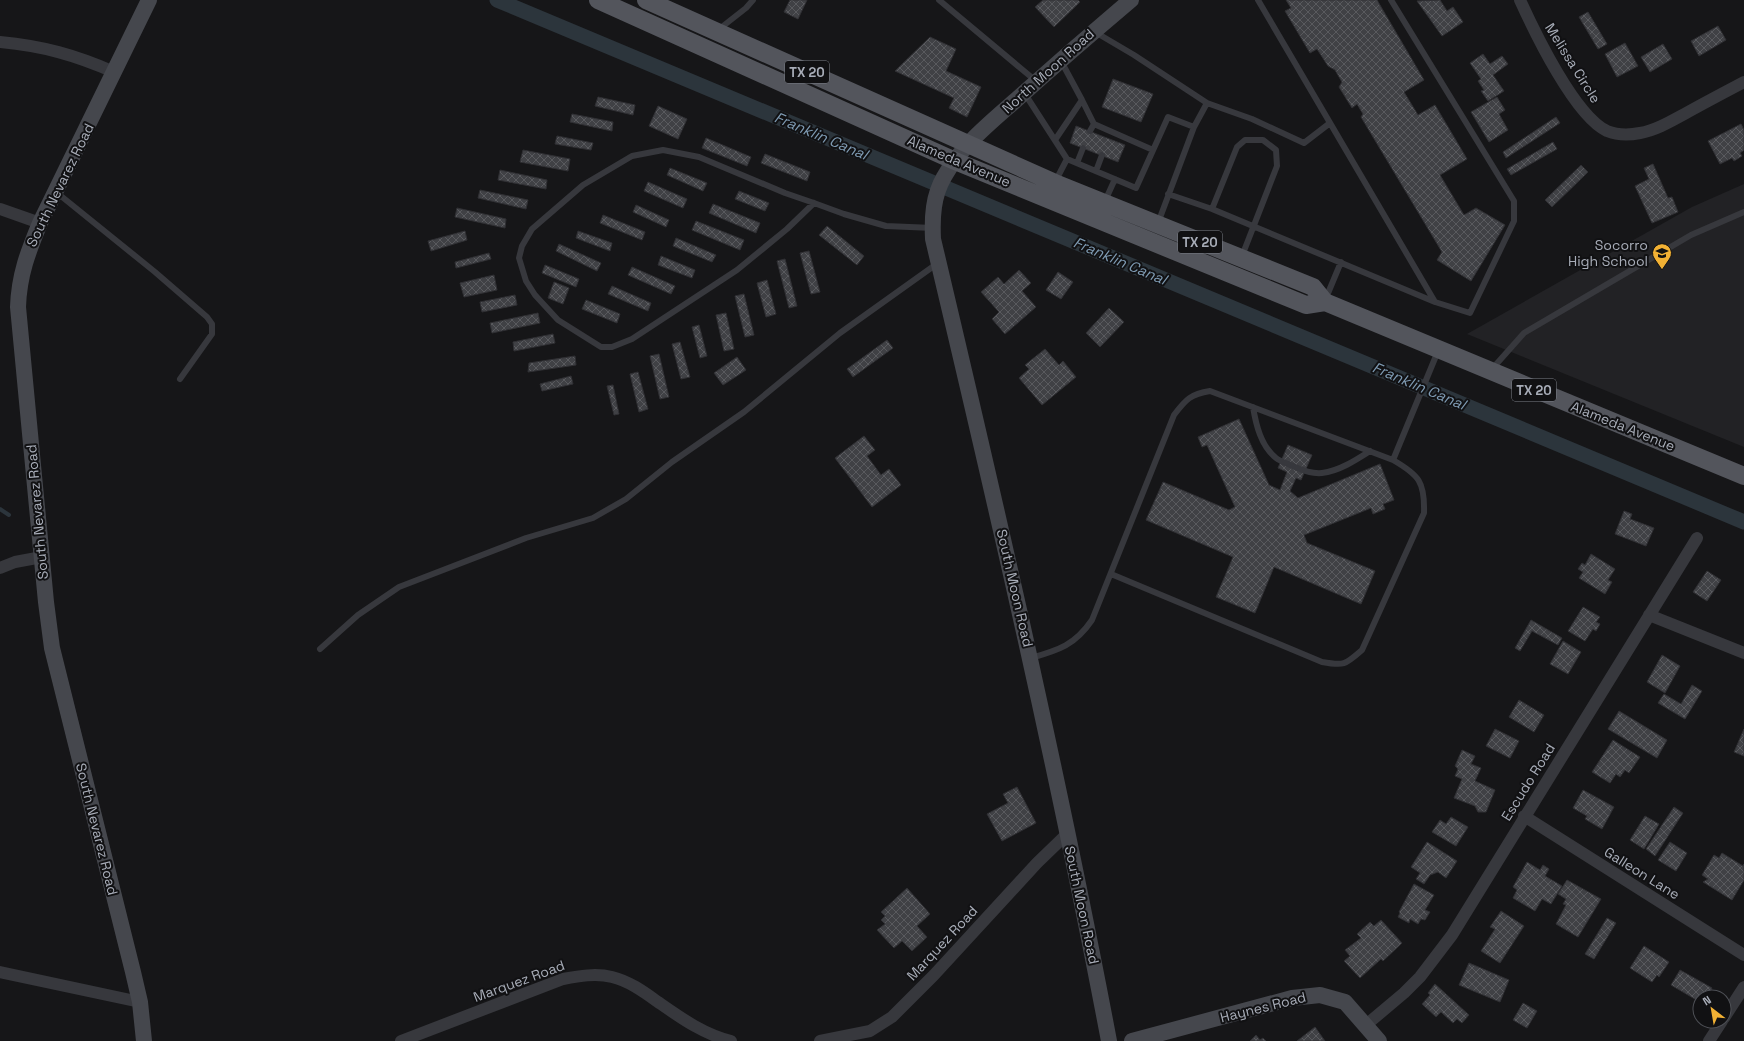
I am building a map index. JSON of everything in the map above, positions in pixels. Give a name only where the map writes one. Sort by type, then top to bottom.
[{"type":"main road","name":"Alameda Avenue","points":[[598,0],[951,166],[1306,305],[1325,302]]},
{"type":"main road","name":"Alameda Avenue","points":[[646,0],[1054,183],[1313,287],[1325,302],[1744,476]]},
{"type":"street","name":"South Nevarez Road","points":[[144,1041],[140,1002],[48,625],[18,307],[19,289],[26,256],[40,223],[149,0]]},
{"type":"street","name":"North Moon Road","points":[[967,144],[1060,59],[1131,0]]},
{"type":"street","name":"Melissa Circle","points":[[1520,0],[1537,37],[1578,103],[1588,115],[1608,131],[1625,134],[1641,133],[1668,123],[1744,82]]},
{"type":"street","points":[[0,42],[23,44],[72,55],[114,72]]},
{"type":"street","name":"South Moon Road","points":[[967,144],[944,178],[935,200],[932,228],[1031,658],[1089,934],[1109,1041]]},
{"type":"street","points":[[0,209],[40,223]]},
{"type":"street","name":"Escudo Road","points":[[1366,1025],[1404,993],[1420,977],[1452,936],[1524,816],[1697,538]]},
{"type":"street","points":[[0,568],[15,562],[42,557]]},
{"type":"street","points":[[1649,615],[1744,653]]},
{"type":"street","name":"Galleon Lane","points":[[1524,816],[1744,955]]},
{"type":"street","name":"Marquez Road","points":[[820,1041],[870,1032],[892,1017],[934,975],[1037,863],[1067,834]]},
{"type":"street","points":[[0,972],[140,1002]]},
{"type":"street","name":"Marquez Road","points":[[401,1041],[563,979],[596,975],[612,977],[638,988],[704,1031],[731,1041]]},
{"type":"street","points":[[1732,1006],[1744,987]]},
{"type":"street","name":"Haynes Road","points":[[1132,1041],[1308,995],[1320,994],[1345,1002],[1379,1041]]},
{"type":"street","points":[[1709,1041],[1717,1029]]},
{"type":"lane","points":[[717,31],[746,8],[753,0]]},
{"type":"lane","points":[[939,0],[1036,81]]},
{"type":"lane","points":[[1258,0],[1435,302]]},
{"type":"lane","points":[[1168,194],[1253,225],[1435,302],[1470,313],[1514,221],[1514,201],[1391,0]]},
{"type":"lane","points":[[1093,32],[1140,59],[1207,104],[1252,119],[1304,143],[1330,123]]},
{"type":"lane","points":[[1060,59],[1094,124],[1153,150]]},
{"type":"lane","points":[[1024,93],[1067,159],[1136,188],[1168,117],[1194,127]]},
{"type":"lane","points":[[1055,140],[1082,100]]},
{"type":"lane","points":[[1158,225],[1168,194],[1194,127],[1207,104]]},
{"type":"lane","points":[[1090,131],[1094,124]]},
{"type":"lane","points":[[1108,138],[1112,132]]},
{"type":"lane","points":[[1212,209],[1237,147],[1245,140],[1263,140],[1276,150],[1277,166],[1241,258]]},
{"type":"lane","points":[[1076,163],[1083,148]]},
{"type":"lane","points":[[814,203],[787,229],[737,270],[632,339],[612,347],[601,347],[558,320],[535,295],[526,281],[519,258],[522,246],[532,229],[584,185],[632,156],[664,150],[699,157],[785,193],[814,203],[844,214],[886,226],[932,228]]},
{"type":"lane","points":[[1096,171],[1102,155]]},
{"type":"lane","points":[[1054,183],[1067,159]]},
{"type":"lane","points":[[1104,203],[1115,179]]},
{"type":"lane","points":[[56,192],[155,272],[212,324],[212,334],[180,379]]},
{"type":"lane","points":[[1490,371],[1524,333],[1691,235],[1744,212]]},
{"type":"lane","points":[[1325,302],[1341,262]]},
{"type":"lane","points":[[320,649],[358,615],[399,587],[526,538],[593,518],[626,499],[672,462],[744,412],[840,333],[939,263]]},
{"type":"lane","points":[[1393,460],[1438,350]]},
{"type":"lane","points":[[1031,658],[1056,650],[1071,643],[1084,633],[1092,620],[1111,574],[1174,414],[1185,401],[1196,393],[1210,391],[1393,460],[1411,470],[1420,483],[1425,495],[1424,512],[1362,650],[1347,663],[1335,665],[1322,662],[1111,574]]},
{"type":"lane","points":[[1254,408],[1256,426],[1267,447],[1275,457],[1307,472],[1322,473],[1334,470],[1354,461],[1370,451]]},
{"type":"shaded area","name":"Socorro High School","points":[[1744,184],[1744,447],[1467,334],[1692,207]]},
{"type":"building","points":[[790,0],[807,0],[798,19],[784,12]]},
{"type":"building","points":[[1043,0],[1078,0],[1080,2],[1054,27],[1035,7]]},
{"type":"building","points":[[1286,0],[1377,0],[1424,80],[1404,92],[1418,115],[1435,105],[1467,159],[1440,175],[1464,215],[1476,208],[1505,225],[1471,281],[1437,260],[1442,252],[1361,117],[1363,114],[1357,104],[1352,108],[1339,87],[1342,82],[1335,70],[1328,66],[1317,49],[1310,53],[1285,11],[1291,8]]},
{"type":"building","points":[[1440,0],[1447,11],[1453,7],[1463,22],[1442,36],[1417,1]]},
{"type":"building","points":[[1588,12],[1607,44],[1598,49],[1579,17]]},
{"type":"building","points":[[1718,26],[1726,40],[1699,56],[1691,41]]},
{"type":"building","points":[[930,37],[956,49],[946,71],[981,87],[967,117],[949,108],[954,98],[895,71]]},
{"type":"building","points":[[1625,43],[1638,66],[1617,77],[1605,54]]},
{"type":"building","points":[[1663,44],[1672,59],[1650,72],[1641,57]]},
{"type":"building","points":[[1483,54],[1490,64],[1502,56],[1508,64],[1493,75],[1504,91],[1488,101],[1481,91],[1484,90],[1478,81],[1481,79],[1470,63]]},
{"type":"building","points":[[1113,79],[1153,94],[1141,122],[1102,107]]},
{"type":"building","points":[[598,97],[635,105],[633,115],[595,106]]},
{"type":"building","points":[[1497,97],[1505,110],[1499,114],[1508,130],[1489,142],[1471,112]]},
{"type":"building","points":[[658,106],[687,119],[678,139],[649,126]]},
{"type":"building","points":[[572,114],[613,122],[612,131],[570,122]]},
{"type":"building","points":[[1556,117],[1560,123],[1506,158],[1503,152]]},
{"type":"building","points":[[1741,124],[1744,130],[1744,150],[1740,153],[1742,156],[1734,161],[1732,158],[1720,164],[1708,141]]},
{"type":"building","points":[[1076,126],[1125,145],[1118,162],[1070,143]]},
{"type":"building","points":[[557,136],[593,143],[591,150],[555,144]]},
{"type":"building","points":[[706,138],[751,157],[747,166],[702,148]]},
{"type":"building","points":[[1553,142],[1557,149],[1511,175],[1507,169]]},
{"type":"building","points":[[523,150],[570,159],[568,171],[520,162]]},
{"type":"building","points":[[765,154],[810,172],[807,181],[761,163]]},
{"type":"building","points":[[1653,164],[1668,198],[1672,197],[1678,212],[1652,223],[1635,186],[1649,179],[1644,168]]},
{"type":"building","points":[[1581,165],[1588,172],[1552,207],[1545,200]]},
{"type":"building","points":[[670,168],[707,183],[703,191],[667,175]]},
{"type":"building","points":[[500,170],[547,180],[546,189],[498,180]]},
{"type":"building","points":[[648,182],[687,199],[683,208],[644,191]]},
{"type":"building","points":[[480,190],[528,200],[526,209],[478,198]]},
{"type":"building","points":[[739,191],[769,203],[765,211],[735,199]]},
{"type":"building","points":[[713,204],[760,223],[756,233],[709,213]]},
{"type":"building","points":[[636,205],[669,220],[666,227],[633,212]]},
{"type":"building","points":[[457,208],[506,219],[505,228],[455,217]]},
{"type":"building","points":[[603,215],[645,232],[642,240],[600,223]]},
{"type":"building","points":[[696,221],[744,240],[740,250],[692,230]]},
{"type":"building","points":[[827,226],[864,256],[857,265],[819,235]]},
{"type":"building","points":[[465,231],[467,240],[431,251],[428,241]]},
{"type":"building","points":[[578,231],[612,243],[610,251],[576,238]]},
{"type":"building","points":[[676,238],[716,255],[712,262],[673,246]]},
{"type":"building","points":[[559,244],[601,263],[597,271],[556,251]]},
{"type":"building","points":[[809,251],[820,292],[811,294],[800,253]]},
{"type":"building","points":[[489,253],[491,259],[456,268],[455,262]]},
{"type":"building","points":[[661,256],[695,270],[692,278],[658,265]]},
{"type":"building","points":[[785,259],[797,306],[789,308],[777,261]]},
{"type":"building","points":[[545,265],[579,279],[576,287],[542,273]]},
{"type":"building","points":[[632,267],[675,286],[671,294],[628,275]]},
{"type":"building","points":[[1019,270],[1031,283],[1022,291],[1036,307],[1005,334],[992,319],[999,312],[981,292],[998,277],[1004,284]]},
{"type":"building","points":[[1058,272],[1073,282],[1061,299],[1046,290]]},
{"type":"building","points":[[494,275],[497,290],[464,297],[460,283]]},
{"type":"building","points":[[767,280],[776,314],[766,317],[757,283]]},
{"type":"building","points":[[554,282],[569,288],[563,304],[548,298]]},
{"type":"building","points":[[612,286],[651,303],[648,311],[608,294]]},
{"type":"building","points":[[744,294],[754,335],[745,337],[735,296]]},
{"type":"building","points":[[515,295],[517,305],[482,312],[480,302]]},
{"type":"building","points":[[586,300],[620,314],[617,323],[582,309]]},
{"type":"building","points":[[1109,308],[1124,322],[1100,347],[1086,333]]},
{"type":"building","points":[[538,313],[540,323],[492,333],[490,323]]},
{"type":"building","points":[[726,313],[734,349],[724,351],[716,315]]},
{"type":"building","points":[[699,325],[707,356],[700,358],[692,327]]},
{"type":"building","points":[[553,334],[555,343],[514,351],[513,342]]},
{"type":"building","points":[[887,340],[893,348],[853,377],[847,369]]},
{"type":"building","points":[[680,342],[690,377],[681,379],[672,344]]},
{"type":"building","points":[[1045,349],[1059,365],[1063,361],[1076,377],[1042,405],[1019,378],[1029,369],[1025,365]]},
{"type":"building","points":[[659,354],[669,397],[660,399],[650,356]]},
{"type":"building","points":[[575,356],[576,365],[528,372],[529,363]]},
{"type":"building","points":[[737,357],[746,370],[723,385],[714,373]]},
{"type":"building","points":[[638,372],[648,409],[639,412],[630,374]]},
{"type":"building","points":[[571,376],[573,384],[542,391],[540,384]]},
{"type":"building","points":[[613,385],[619,414],[614,415],[607,386]]},
{"type":"building","points":[[1239,419],[1269,485],[1280,490],[1287,472],[1278,468],[1288,445],[1312,455],[1301,480],[1296,478],[1290,491],[1298,498],[1380,464],[1394,500],[1383,504],[1385,509],[1373,514],[1371,508],[1304,535],[1307,543],[1375,571],[1361,604],[1274,567],[1255,613],[1216,597],[1233,557],[1146,520],[1163,482],[1229,510],[1235,507],[1207,445],[1202,447],[1198,437]]},
{"type":"building","points":[[864,436],[875,450],[867,456],[881,475],[889,469],[901,485],[872,507],[835,458]]},
{"type":"building","points":[[1624,511],[1632,514],[1630,519],[1654,528],[1646,546],[1615,534]]},
{"type":"building","points":[[1591,554],[1615,569],[1608,580],[1612,582],[1605,594],[1579,578],[1583,572],[1578,569],[1582,563],[1585,565]]},
{"type":"building","points":[[1707,571],[1721,580],[1707,601],[1693,592]]},
{"type":"building","points":[[1583,607],[1600,617],[1596,622],[1600,624],[1596,631],[1593,629],[1585,641],[1568,631]]},
{"type":"building","points":[[1531,620],[1562,638],[1558,645],[1532,631],[1520,651],[1515,648]]},
{"type":"building","points":[[1563,641],[1581,652],[1568,674],[1550,664]]},
{"type":"building","points":[[1662,655],[1680,666],[1665,693],[1647,682]]},
{"type":"building","points":[[1692,685],[1702,691],[1685,719],[1658,703],[1664,694],[1681,704]]},
{"type":"building","points":[[1519,700],[1544,715],[1534,732],[1509,717]]},
{"type":"building","points":[[1619,711],[1667,740],[1657,758],[1608,729]]},
{"type":"building","points":[[1495,729],[1519,741],[1510,758],[1486,746]]},
{"type":"building","points":[[1744,729],[1744,756],[1734,752]]},
{"type":"building","points":[[1613,740],[1640,757],[1629,773],[1625,770],[1620,777],[1616,774],[1610,783],[1592,772]]},
{"type":"building","points":[[1462,750],[1475,756],[1471,764],[1481,768],[1475,781],[1495,790],[1486,812],[1478,812],[1475,806],[1454,798],[1462,779],[1455,776],[1458,769],[1455,766]]},
{"type":"building","points":[[1017,787],[1036,823],[1002,841],[987,814],[1008,803],[1003,794]]},
{"type":"building","points":[[1583,790],[1614,807],[1602,829],[1585,819],[1587,816],[1573,808]]},
{"type":"building","points":[[1674,807],[1683,813],[1655,856],[1646,849]]},
{"type":"building","points":[[1645,816],[1659,824],[1644,849],[1630,840]]},
{"type":"building","points":[[1451,817],[1468,827],[1456,846],[1432,832],[1440,820],[1446,824]]},
{"type":"building","points":[[1427,842],[1457,861],[1446,878],[1438,872],[1430,875],[1424,884],[1416,879],[1420,873],[1411,867]]},
{"type":"building","points":[[1670,842],[1687,853],[1676,871],[1658,860]]},
{"type":"building","points":[[1722,853],[1743,866],[1744,864],[1744,880],[1732,900],[1703,882],[1708,879],[1702,875],[1714,855],[1719,858]]},
{"type":"building","points":[[1527,862],[1540,870],[1543,865],[1549,869],[1545,876],[1562,886],[1551,904],[1542,899],[1535,911],[1513,898],[1517,890],[1513,887]]},
{"type":"building","points":[[1567,880],[1601,899],[1578,937],[1556,924],[1566,905],[1563,904],[1566,899],[1558,894]]},
{"type":"building","points":[[1414,884],[1434,895],[1425,910],[1430,912],[1425,920],[1421,919],[1418,924],[1410,919],[1409,923],[1398,917],[1399,912]]},
{"type":"building","points":[[907,888],[930,914],[917,926],[927,937],[912,951],[902,941],[894,948],[877,930],[885,924],[881,920],[885,916],[881,912]]},
{"type":"building","points":[[1501,911],[1524,926],[1500,963],[1481,951],[1495,929],[1490,927]]},
{"type":"building","points":[[1607,918],[1616,923],[1594,959],[1585,954]]},
{"type":"building","points":[[1381,920],[1402,943],[1383,961],[1381,959],[1360,978],[1344,961],[1350,956],[1345,950],[1361,938],[1357,934],[1370,922],[1374,926]]},
{"type":"building","points":[[1644,946],[1669,962],[1659,977],[1657,975],[1652,982],[1630,968]]},
{"type":"building","points":[[1469,963],[1509,980],[1500,1002],[1459,985]]},
{"type":"building","points":[[1680,970],[1712,988],[1692,989],[1692,997],[1671,985]]},
{"type":"building","points":[[1435,984],[1469,1015],[1462,1023],[1457,1019],[1453,1023],[1441,1012],[1436,1017],[1422,1004],[1430,995],[1428,993]]},
{"type":"building","points":[[1523,1003],[1537,1011],[1527,1028],[1513,1020]]},
{"type":"building","points":[[1315,1027],[1325,1041],[1297,1041]]},
{"type":"building","points":[[1256,1035],[1260,1040],[1263,1038],[1266,1041],[1250,1041]]},
{"type":"waterway","name":"Franklin Canal","points":[[497,0],[1744,522]]},
{"type":"waterway","points":[[0,509],[9,515]]},
{"type":"place","name":"Socorro High School","points":[[1662,270]]}]
